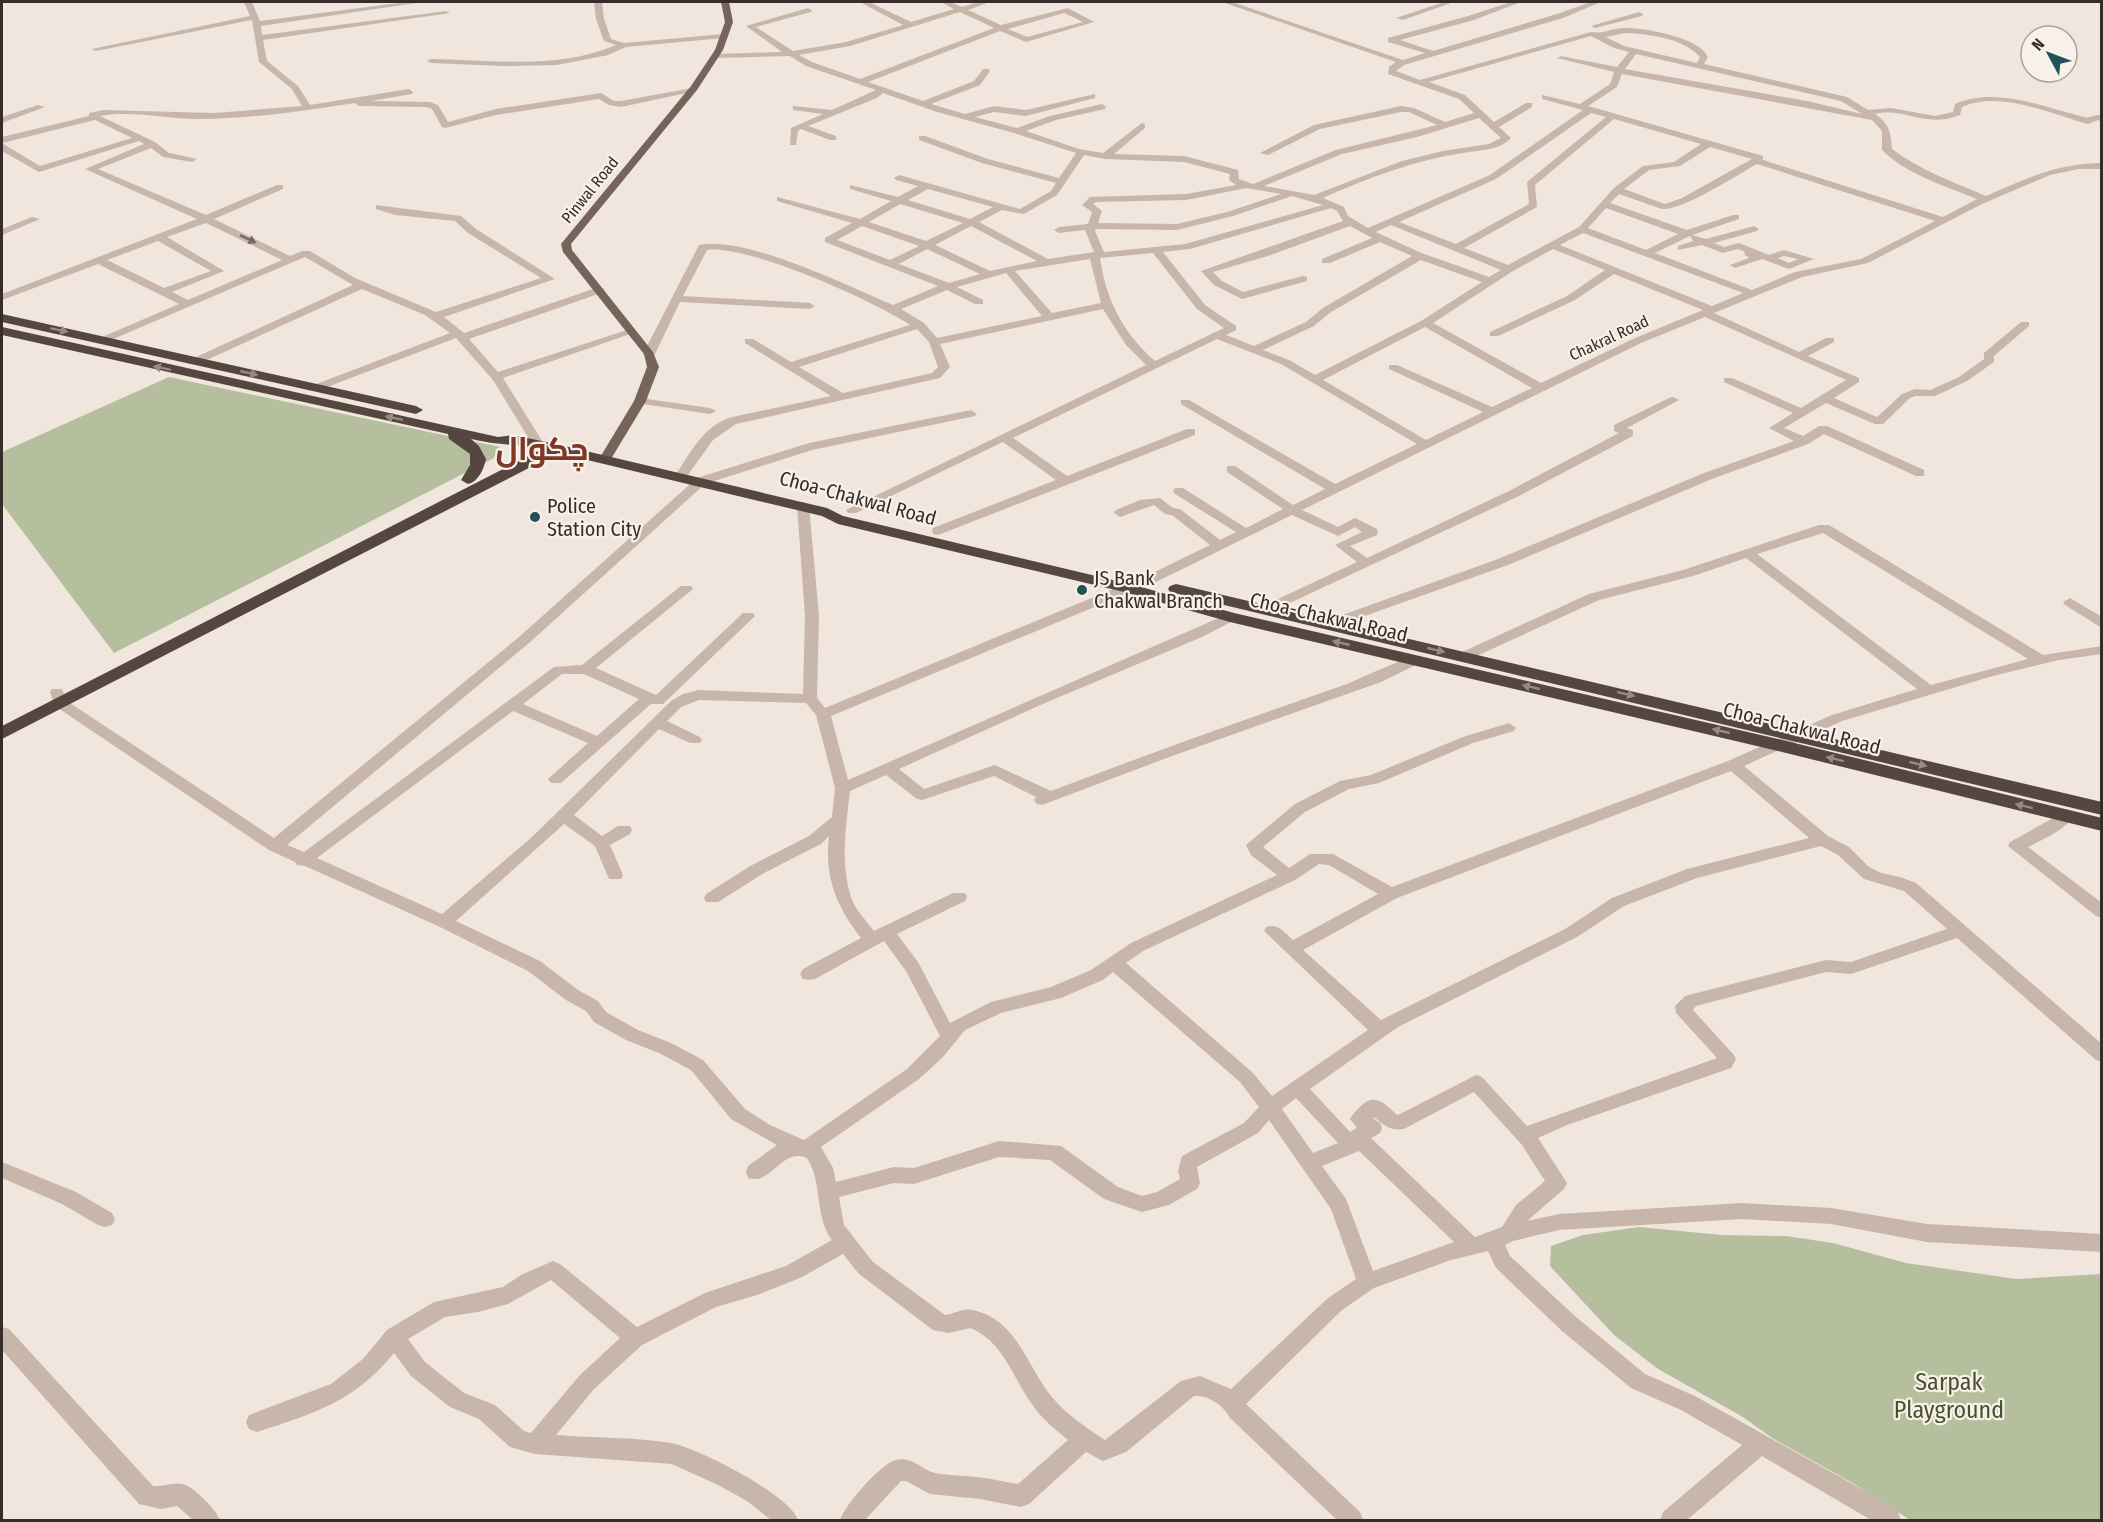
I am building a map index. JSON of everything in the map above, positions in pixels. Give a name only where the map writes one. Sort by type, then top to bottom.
[{"type":"highway","points":[[2,318],[507,430],[513,439],[498,441],[2,331]]},
{"type":"highway","points":[[422,424],[457,437],[476,450],[479,462],[468,480]]},
{"type":"highway","name":"Choa-Chakwal Road","points":[[513,439],[803,506],[838,519],[1128,588],[1230,617],[1778,745],[2102,825]]},
{"type":"highway","points":[[2,733],[59,698],[538,444]]},
{"type":"highway","points":[[2,721],[59,698],[556,448]]},
{"type":"highway","points":[[827,513],[852,510],[1145,582],[1799,735],[2102,809]]},
{"type":"main road","name":"Pinwal Road","points":[[649,354],[567,250],[566,244],[692,91],[715,56],[729,22],[725,2]]},
{"type":"main road","points":[[605,459],[640,402],[653,367],[649,354]]},
{"type":"street","points":[[248,2],[256,20],[263,62],[291,83],[305,100],[307,108]]},
{"type":"street","points":[[96,49],[256,20],[420,2]]},
{"type":"street","points":[[598,2],[600,19],[608,41],[624,45],[724,36]]},
{"type":"street","points":[[864,2],[909,25]]},
{"type":"street","points":[[862,81],[1000,28],[1065,10],[1090,22],[1026,40],[1000,28],[959,9],[945,2]]},
{"type":"street","points":[[715,56],[790,54],[847,44],[986,2]]},
{"type":"street","points":[[1226,2],[1311,32],[1385,54],[1401,63]]},
{"type":"street","points":[[1400,18],[1450,2]]},
{"type":"street","points":[[1435,54],[1391,40],[1471,18],[1517,2]]},
{"type":"street","points":[[1315,198],[1352,182],[1440,153],[1486,147],[1506,138],[1478,115],[1462,98],[1391,72],[1392,69],[1401,63],[1597,2]]},
{"type":"street","points":[[1432,8],[1471,18]]},
{"type":"street","points":[[808,10],[750,26],[790,54],[809,64],[964,117],[1081,152],[1105,156],[1184,159],[1235,172],[1234,180],[1249,186],[1315,198],[1341,209],[1344,218],[1368,232],[1420,256],[1492,282]]},
{"type":"street","points":[[1572,11],[1606,23]]},
{"type":"street","points":[[258,38],[446,13]]},
{"type":"street","points":[[1591,34],[1590,28],[1639,14]]},
{"type":"street","points":[[1421,82],[1591,34],[1602,36],[1607,33],[1633,31],[1670,37],[1688,44],[1703,54],[1704,57],[1699,66]]},
{"type":"street","points":[[1602,36],[1607,43],[1634,51],[1844,99],[1878,120],[1886,131],[1887,150],[1898,159],[1920,173],[1985,199]]},
{"type":"street","points":[[430,61],[512,63],[567,60],[612,52],[624,45]]},
{"type":"street","points":[[1368,232],[1493,177],[1614,85],[1619,71],[1634,51]]},
{"type":"street","points":[[1562,58],[1619,71],[1806,104],[1878,120]]},
{"type":"street","points":[[923,104],[977,83],[986,72]]},
{"type":"street","points":[[1722,88],[1739,75]]},
{"type":"street","points":[[793,143],[794,130],[800,126],[874,96],[883,89]]},
{"type":"street","points":[[359,103],[427,104],[435,107],[445,125],[473,120],[471,118],[496,112],[601,96],[612,103],[621,104],[692,91]]},
{"type":"street","points":[[192,159],[166,155],[152,144],[92,115],[105,110],[180,116],[213,116],[307,108],[409,92]]},
{"type":"street","points":[[964,117],[994,109],[1026,113],[1092,96]]},
{"type":"street","points":[[1545,98],[1757,156],[1760,159],[1758,161]]},
{"type":"street","points":[[1868,113],[1875,110],[1896,110],[1936,120],[1947,119],[1957,113],[1958,106],[1965,100],[1985,98],[2030,106],[2088,121],[2098,117],[2102,119]]},
{"type":"street","points":[[1493,127],[1529,105]]},
{"type":"street","points":[[2,120],[41,107]]},
{"type":"street","points":[[1017,131],[1063,115],[1102,107]]},
{"type":"street","points":[[796,108],[834,112]]},
{"type":"street","points":[[1265,153],[1317,127],[1406,108],[1446,126]]},
{"type":"street","points":[[1153,365],[1134,350],[1106,305],[1096,274],[1097,255],[1090,231],[1097,211],[1087,205],[1093,199],[1186,197],[1249,186],[1339,152],[1446,126],[1478,115]]},
{"type":"street","points":[[1456,248],[1534,205],[1530,184],[1613,116]]},
{"type":"street","points":[[2,140],[97,117]]},
{"type":"street","points":[[2,125],[16,137]]},
{"type":"street","points":[[800,126],[833,138]]},
{"type":"street","points":[[1105,156],[1142,126]]},
{"type":"street","points":[[2,147],[39,169],[140,138]]},
{"type":"street","points":[[922,138],[985,161],[1060,182]]},
{"type":"street","points":[[1316,379],[1425,322],[1492,282],[1509,269],[1582,229],[1617,189],[1646,168],[1677,164],[1709,143]]},
{"type":"street","points":[[152,144],[90,169],[206,219],[290,260]]},
{"type":"street","points":[[899,178],[1017,212],[1025,211],[1054,193],[1081,152]]},
{"type":"street","points":[[1617,189],[1665,207],[1685,200],[1758,161],[1943,220]]},
{"type":"street","name":"Chakral Road","points":[[1145,582],[1637,341],[1799,274],[1864,261],[1985,199],[2047,173],[2079,166],[2102,166]]},
{"type":"street","points":[[926,186],[829,240],[947,286],[979,302]]},
{"type":"street","points":[[2,297],[206,219],[279,187]]},
{"type":"street","points":[[852,187],[971,222],[1044,261]]},
{"type":"street","points":[[1059,230],[1092,226],[1177,227],[1230,214],[1294,193]]},
{"type":"street","points":[[1623,210],[1642,198]]},
{"type":"street","points":[[780,199],[860,222],[927,245],[988,274]]},
{"type":"street","points":[[1603,204],[1723,250],[1736,249],[1768,258],[1784,253],[1809,259],[1789,266],[1773,260]]},
{"type":"street","points":[[892,309],[947,286],[1008,269],[1044,261],[1186,247],[1332,205]]},
{"type":"street","points":[[379,207],[395,212],[458,218],[501,250],[550,279],[436,316]]},
{"type":"street","points":[[891,264],[1000,207]]},
{"type":"street","points":[[1682,248],[1736,217]]},
{"type":"street","points":[[2,232],[35,219]]},
{"type":"street","points":[[1303,279],[1242,296],[1218,283],[1206,271],[1264,254],[1350,222]]},
{"type":"street","points":[[1391,222],[1509,269]]},
{"type":"street","points":[[1582,229],[1751,293]]},
{"type":"street","points":[[1648,253],[1698,239],[1755,229]]},
{"type":"street","points":[[159,237],[219,272],[163,292]]},
{"type":"street","points":[[1326,261],[1381,238]]},
{"type":"street","points":[[649,354],[703,247],[719,244],[784,263],[892,309],[920,325],[934,342],[944,367],[936,376],[732,421],[710,433],[681,476]]},
{"type":"street","points":[[1552,245],[1710,311],[1799,356],[1855,380],[1774,428],[1804,441]]},
{"type":"street","points":[[1736,249],[1799,274]]},
{"type":"street","points":[[1735,265],[1758,258],[1739,250],[1725,255],[1732,258],[1736,249]]},
{"type":"street","points":[[852,510],[1232,328],[1201,307],[1156,250]]},
{"type":"street","points":[[104,340],[306,253],[361,285],[436,316],[459,336],[495,377],[522,414],[538,444]]},
{"type":"street","points":[[1254,350],[1311,324],[1327,310],[1420,256]]},
{"type":"street","points":[[99,260],[187,304]]},
{"type":"street","points":[[1008,269],[1049,317]]},
{"type":"street","points":[[1494,334],[1571,298],[1612,270]]},
{"type":"street","points":[[195,361],[361,285]]},
{"type":"street","points":[[315,388],[459,336],[600,290]]},
{"type":"street","points":[[676,299],[810,306]]},
{"type":"street","points":[[934,342],[1106,305]]},
{"type":"street","points":[[1425,322],[1541,388]]},
{"type":"street","points":[[1825,398],[1879,422],[1906,396],[1915,392],[1930,394],[1971,375],[1989,360],[1988,355],[2025,324]]},
{"type":"street","points":[[790,366],[920,325]]},
{"type":"street","points":[[495,377],[631,332]]},
{"type":"street","points":[[1215,335],[1285,362],[1427,445]]},
{"type":"street","points":[[1799,356],[1830,340]]},
{"type":"street","points":[[749,341],[840,396]]},
{"type":"street","points":[[1393,367],[1493,412]]},
{"type":"street","points":[[1728,380],[1801,412]]},
{"type":"street","points":[[1266,610],[1513,494],[1619,439],[1629,433],[1618,428],[1673,400]]},
{"type":"street","points":[[640,402],[710,411]]},
{"type":"street","points":[[1185,402],[1336,490]]},
{"type":"street","points":[[275,846],[524,640],[700,481],[809,447],[971,414]]},
{"type":"street","points":[[1328,625],[1503,562],[1708,476],[1804,441],[1823,429],[1920,473]]},
{"type":"street","points":[[938,531],[1191,432]]},
{"type":"street","points":[[1004,437],[1065,481]]},
{"type":"street","points":[[1231,469],[1293,510],[1338,532],[1355,522],[1372,532],[1341,545],[1365,562]]},
{"type":"street","points":[[1179,491],[1246,533]]},
{"type":"street","points":[[1120,513],[1144,503],[1156,501],[1168,510],[1176,512],[1219,546]]},
{"type":"street","points":[[803,506],[812,616],[810,699],[823,714],[843,788],[835,853],[843,897],[851,913],[880,936],[912,967],[949,1037]]},
{"type":"street","points":[[1465,656],[1594,597],[1688,573],[1824,528],[2040,660]]},
{"type":"street","points":[[1747,553],[1928,690]]},
{"type":"street","points":[[823,714],[1128,588]]},
{"type":"street","points":[[586,669],[686,589]]},
{"type":"street","points":[[2070,602],[2102,624]]},
{"type":"street","points":[[303,861],[560,670],[586,669],[658,701],[748,616]]},
{"type":"street","points":[[843,788],[1197,634],[1230,617]]},
{"type":"street","points":[[1291,949],[1391,894],[1733,765],[1837,718],[1990,672],[2040,660],[2102,650]]},
{"type":"street","points":[[888,768],[922,795],[995,770],[1046,798],[1167,752],[1376,679],[1415,660]]},
{"type":"street","points":[[444,922],[538,841],[676,704],[688,697],[699,695],[810,699]]},
{"type":"street","points":[[59,698],[275,846],[303,861],[444,922],[534,966],[572,996],[592,1006],[600,1017],[696,1065],[738,1114],[763,1130],[814,1152],[824,1168],[836,1228],[866,1268],[940,1323],[947,1326],[968,1319],[976,1320],[1005,1340],[1043,1402],[1084,1440],[1103,1451],[1118,1445],[1188,1388],[1196,1384],[1205,1386],[1234,1403],[1238,1411],[1352,1521]]},
{"type":"street","points":[[556,779],[649,698]]},
{"type":"street","points":[[512,705],[598,742]]},
{"type":"street","points":[[657,722],[695,740]]},
{"type":"street","points":[[1289,876],[1257,851],[1254,845],[1300,808],[1345,785],[1374,779],[1468,740],[1509,728]]},
{"type":"street","points":[[1733,765],[1822,840],[1837,844],[1867,873],[1878,879],[1895,879],[1903,882],[2102,1055]]},
{"type":"street","points":[[563,815],[601,843],[615,874]]},
{"type":"street","points":[[2066,816],[2047,830],[2016,846],[2102,912]]},
{"type":"street","points":[[712,898],[758,869],[815,840],[839,819]]},
{"type":"street","points":[[601,843],[624,830]]},
{"type":"street","points":[[827,1192],[894,1174],[914,1176],[999,1149],[1054,1152],[1111,1193],[1142,1204],[1162,1199],[1190,1183],[1187,1171],[1190,1162],[1251,1128],[1270,1107],[1392,1022],[1467,987],[1571,933],[1618,902],[1693,873],[1822,840]]},
{"type":"street","points":[[755,1172],[784,1149],[802,1147],[913,1074],[959,1025],[997,1007],[1055,993],[1097,975],[1137,947],[1289,876],[1316,858],[1324,857],[1333,860],[1391,894]]},
{"type":"street","points":[[809,974],[959,897]]},
{"type":"street","points":[[1272,931],[1380,1030]]},
{"type":"street","points":[[1525,1135],[1560,1120],[1725,1063],[1727,1059],[1724,1054],[1685,1013],[1684,1006],[1691,1001],[1826,966],[1851,968],[1959,931]]},
{"type":"street","points":[[1114,963],[1246,1077],[1270,1107],[1339,1205],[1367,1282]]},
{"type":"street","points":[[1357,1144],[1357,1137],[1373,1128],[1359,1119],[1374,1106],[1394,1123],[1404,1121],[1476,1082],[1525,1135],[1557,1183],[1526,1206],[1501,1237],[1503,1262],[1569,1324],[1638,1382],[1688,1403],[1859,1500],[1890,1521]]},
{"type":"street","points":[[1298,1088],[1472,1246]]},
{"type":"street","points":[[1310,1162],[1357,1144]]},
{"type":"street","points":[[2,1170],[69,1198],[105,1219]]},
{"type":"street","points":[[1234,1403],[1241,1393],[1335,1304],[1367,1282],[1450,1251],[1559,1222],[1742,1211],[1831,1216],[1927,1233],[2102,1243]]},
{"type":"street","points":[[535,1444],[587,1382],[635,1338],[712,1299],[757,1286],[793,1272],[846,1242]]},
{"type":"street","points":[[257,1422],[299,1408],[338,1391],[370,1366],[394,1337],[441,1308],[478,1303],[508,1295],[528,1281],[553,1270],[635,1338]]},
{"type":"street","points":[[2,1336],[147,1496],[161,1498],[181,1494],[209,1521]]},
{"type":"street","points":[[394,1337],[417,1370],[456,1400],[487,1412],[518,1440],[535,1444],[673,1454],[726,1477],[754,1493],[787,1521]]},
{"type":"street","points":[[851,1521],[874,1492],[896,1471],[908,1470],[930,1483],[980,1488],[1022,1496],[1084,1440]]},
{"type":"street","points":[[1671,1521],[1760,1444]]},
{"type":"green space","points":[[169,377],[500,447],[494,458],[114,653],[2,504],[2,452]]},
{"type":"green space","name":"Sarpak Playground","points":[[1639,1227],[1721,1235],[1786,1236],[1833,1243],[1906,1263],[2016,1279],[2101,1274],[2101,1520],[1910,1520],[1856,1485],[1772,1438],[1743,1417],[1658,1369],[1614,1335],[1550,1266],[1551,1246],[1583,1235]]},
{"type":"place","name":"Police Station City","points":[[535,517]]},
{"type":"place","name":"JS Bank Chakwal Branch","points":[[1082,590]]},
{"type":"district","name":"چکوال","points":[[542,449]]}]
